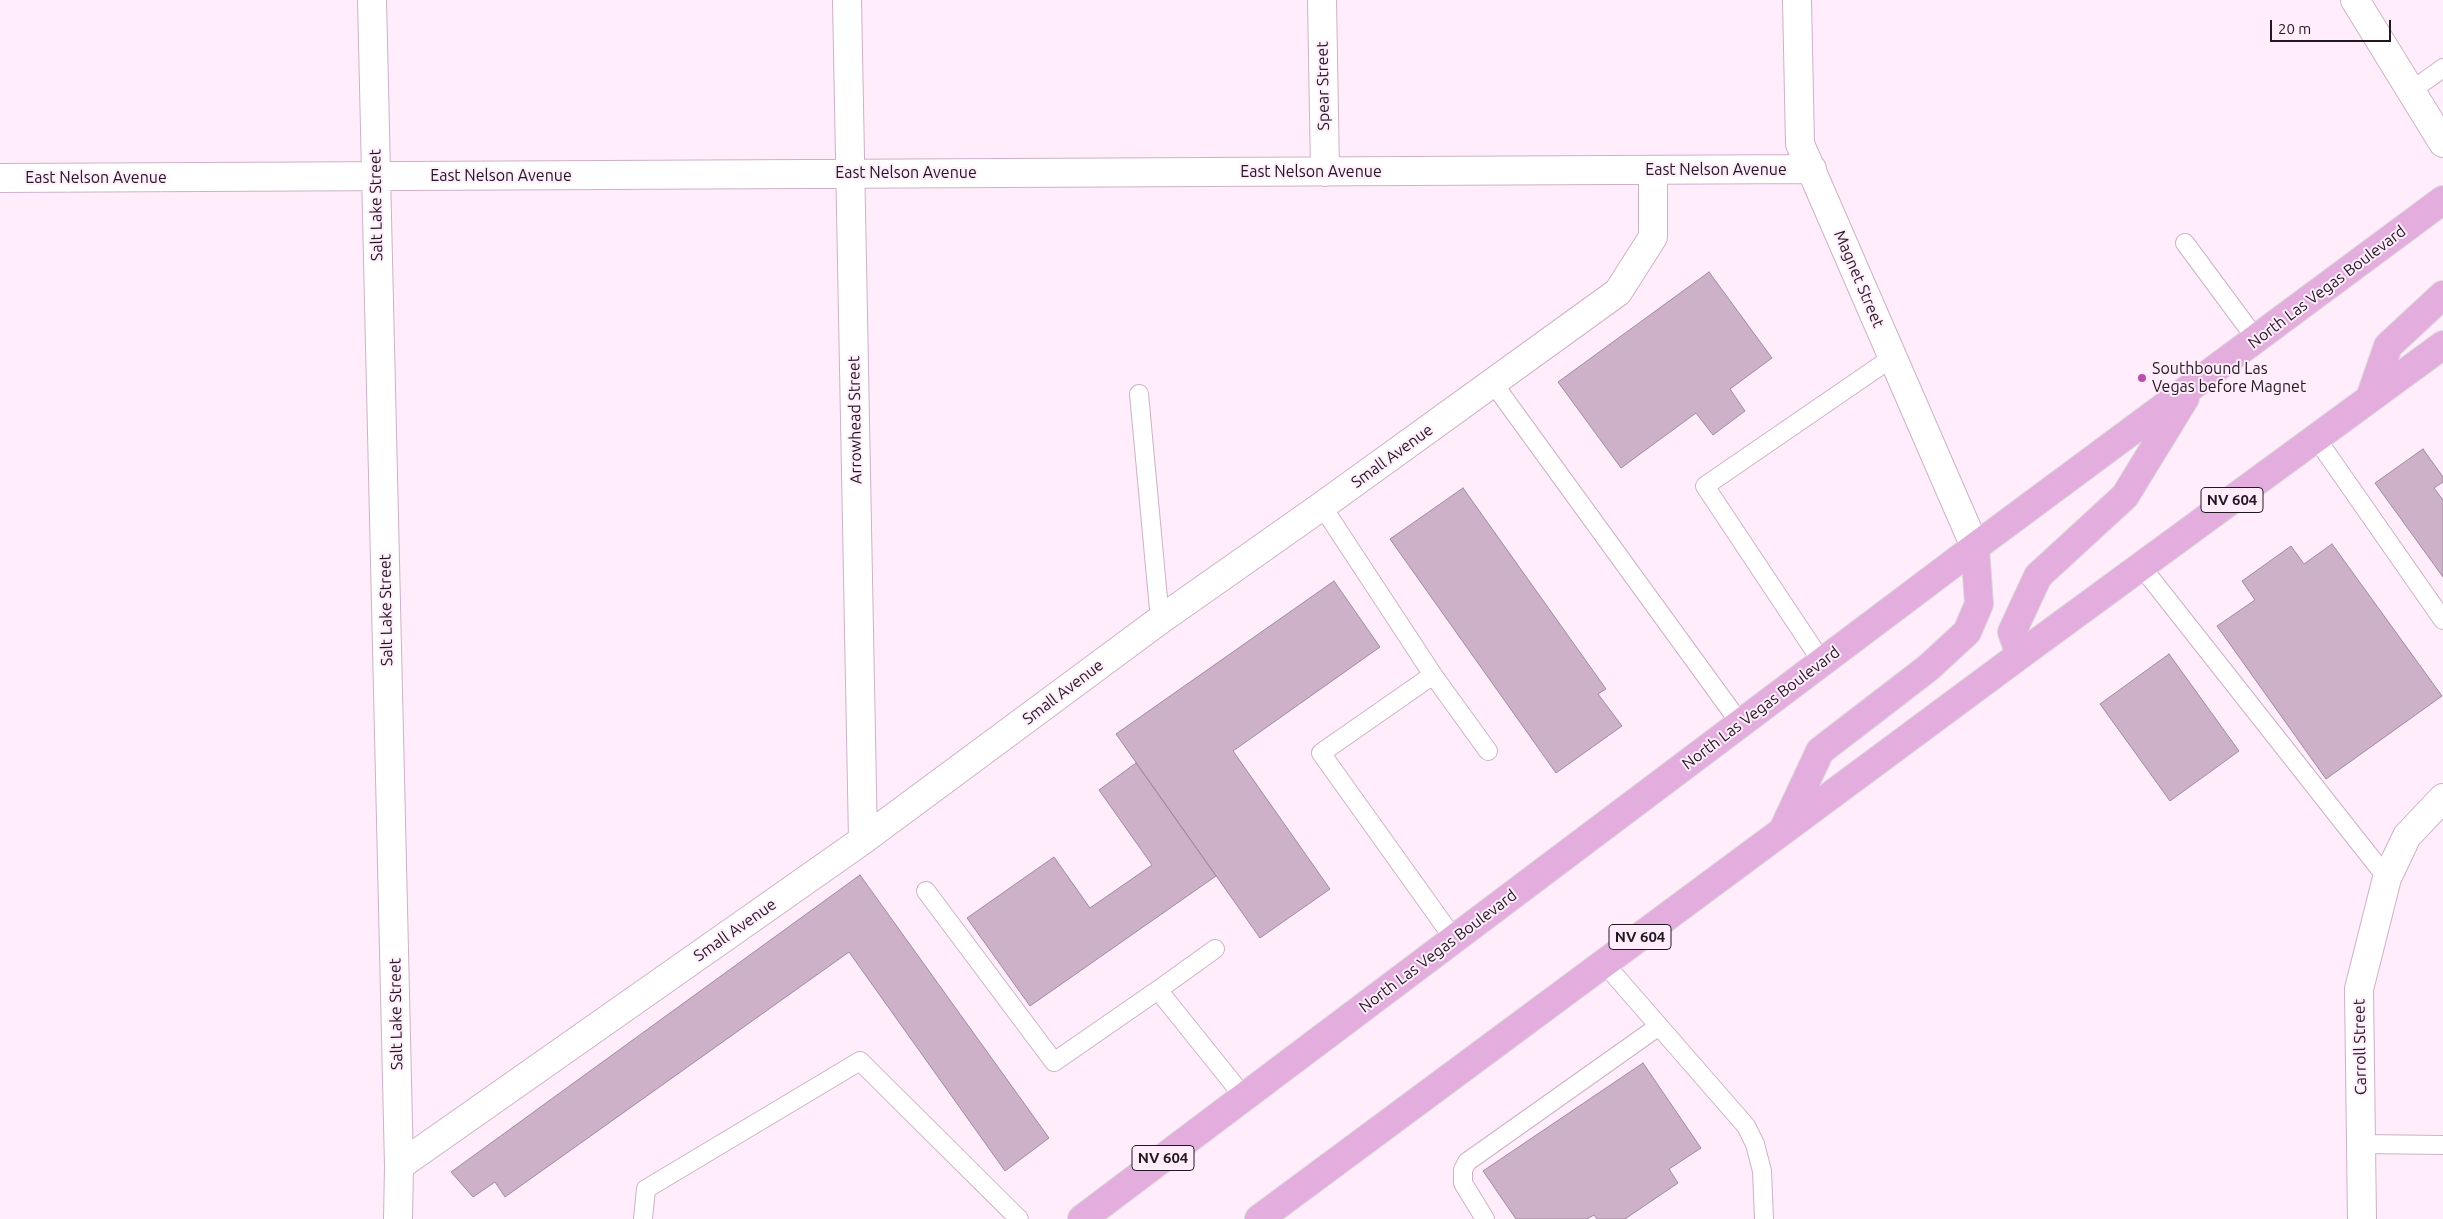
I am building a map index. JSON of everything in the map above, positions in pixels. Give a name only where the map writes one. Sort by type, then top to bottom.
[{"type":"main road","name":"North Las Vegas Boulevard","points":[[1082,1219],[1975,547],[2443,200]]},
{"type":"main road","points":[[2370,398],[2388,346],[2443,295]]},
{"type":"main road","name":"NV 604","points":[[1259,1219],[2020,655],[2443,345]]},
{"type":"main road","points":[[2020,655],[2012,632],[2038,576],[2125,496],[2192,386]]},
{"type":"main road","points":[[1783,831],[1820,751],[1928,668],[1966,632],[1978,604],[1975,547]]},
{"type":"street","name":"Salt Lake Street","points":[[372,0],[399,1166],[398,1219]]},
{"type":"street","name":"Arrowhead Street","points":[[847,0],[864,840]]},
{"type":"street","name":"Spear Street","points":[[1322,0],[1325,172]]},
{"type":"street","name":"Magnet Street","points":[[1798,0],[1800,144],[1975,547]]},
{"type":"street","points":[[2355,0],[2443,143]]},
{"type":"street","name":"East Nelson Avenue","points":[[0,178],[1812,169]]},
{"type":"street","name":"Small Avenue","points":[[399,1166],[864,840],[1160,620],[1322,506],[1618,292],[1653,237],[1653,170]]},
{"type":"street","name":"Carroll Street","points":[[2362,1219],[2359,989],[2387,878],[2408,836],[2443,798]]},
{"type":"lane","points":[[2411,91],[2443,68]]},
{"type":"lane","points":[[2184,243],[2256,339]]},
{"type":"lane","points":[[1822,662],[1704,486],[1893,358]]},
{"type":"lane","points":[[1493,383],[1740,723]]},
{"type":"lane","points":[[1139,394],[1160,620]]},
{"type":"lane","points":[[2316,438],[2443,620]]},
{"type":"lane","points":[[1322,506],[1433,675],[1488,750]]},
{"type":"lane","points":[[2141,566],[2387,878]]},
{"type":"lane","points":[[1433,675],[1321,753],[1454,939]]},
{"type":"lane","points":[[926,891],[1054,1062],[1215,949]]},
{"type":"lane","points":[[1604,963],[1746,1126],[1755,1144],[1762,1171],[1764,1219]]},
{"type":"lane","points":[[1158,990],[1244,1097]]},
{"type":"lane","points":[[1485,1219],[1463,1182],[1463,1170],[1468,1162],[1659,1026]]},
{"type":"lane","points":[[644,1219],[646,1189],[860,1061],[1019,1219]]},
{"type":"lane","points":[[2361,1144],[2443,1145]]},
{"type":"building","points":[[1709,272],[1772,358],[1730,389],[1745,411],[1713,435],[1696,413],[1621,468],[1558,382]]},
{"type":"building","points":[[2423,449],[2443,477],[2443,482],[2434,488],[2443,500],[2443,577],[2375,483]]},
{"type":"building","points":[[1463,488],[1606,689],[1598,694],[1622,726],[1556,773],[1390,539]]},
{"type":"building","points":[[2332,544],[2442,696],[2326,779],[2217,626],[2255,600],[2242,581],[2291,546],[2304,564]]},
{"type":"building","points":[[1334,581],[1380,647],[1233,751],[1330,889],[1260,938],[1116,734]]},
{"type":"building","points":[[2169,654],[2239,751],[2170,801],[2100,704]]},
{"type":"building","points":[[1136,763],[1216,876],[1030,1006],[967,918],[1054,857],[1090,908],[1152,865],[1099,790]]},
{"type":"building","points":[[860,875],[1049,1138],[1005,1171],[849,952],[505,1197],[495,1182],[473,1197],[451,1172]]},
{"type":"building","points":[[1643,1063],[1701,1148],[1669,1169],[1678,1183],[1625,1219],[1597,1219],[1594,1215],[1587,1219],[1516,1219],[1483,1171]]},
{"type":"place","name":"Southbound Las Vegas before Magnet","points":[[2142,378]]}]
